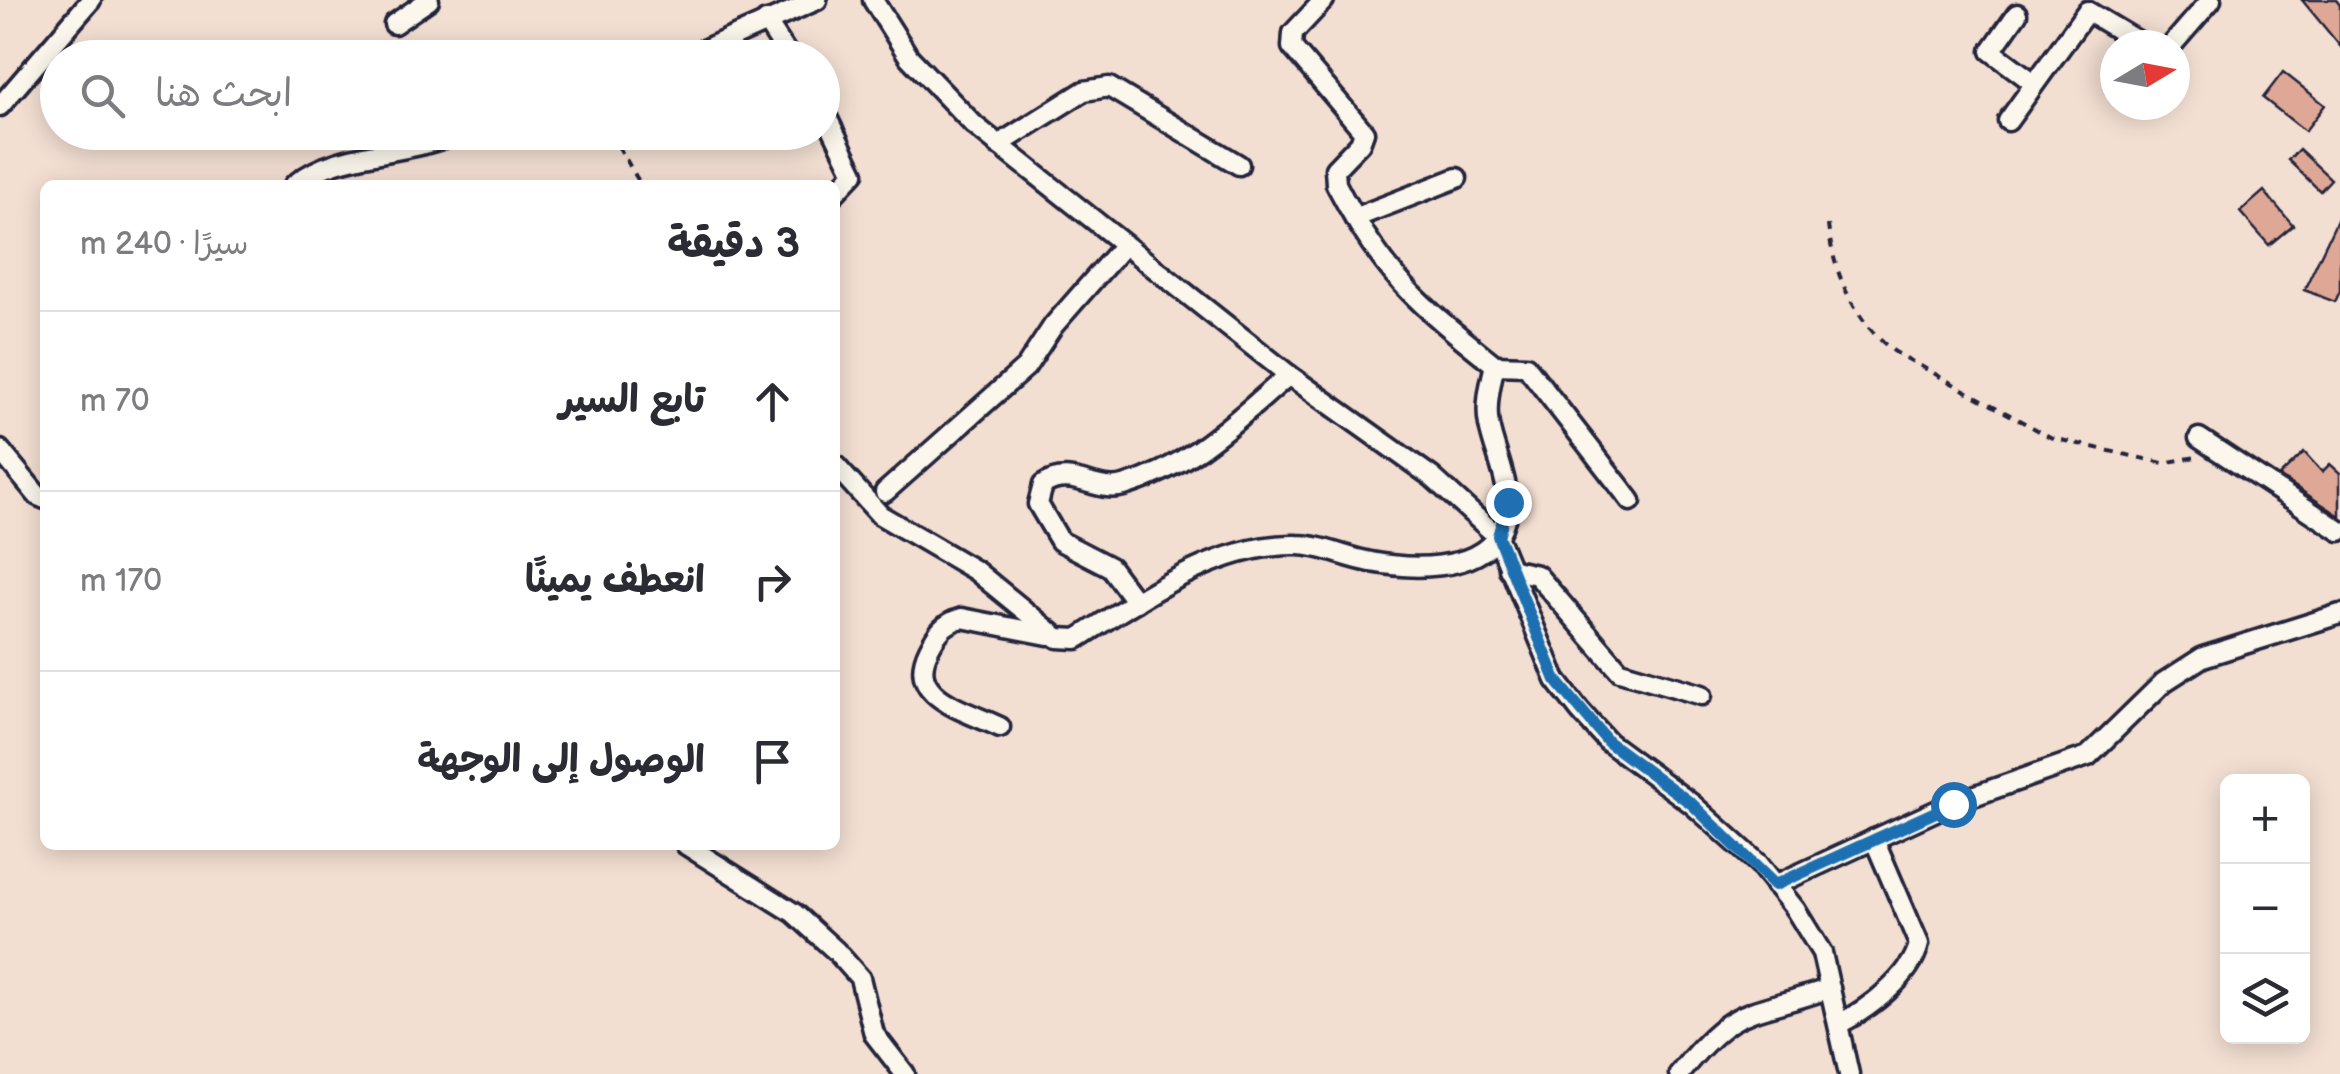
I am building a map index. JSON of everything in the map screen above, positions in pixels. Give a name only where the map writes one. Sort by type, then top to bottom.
[{"type":"street","points":[[57,40],[91,0]]},
{"type":"street","points":[[394,24],[429,0]]},
{"type":"street","points":[[724,40],[817,0]]},
{"type":"street","points":[[873,0],[908,57],[998,145],[1289,375],[1432,477],[1498,536],[1508,569],[1556,680],[1580,711],[1608,742],[1692,804],[1775,885],[1822,953],[1849,1074]]},
{"type":"street","points":[[1324,0],[1293,33],[1292,47],[1364,132],[1360,143],[1334,169],[1336,184],[1385,269],[1422,307],[1495,365],[1526,366],[1631,501]]},
{"type":"street","points":[[2185,30],[2211,0]]},
{"type":"street","points":[[2008,121],[2082,6],[2120,30]]},
{"type":"street","points":[[2017,14],[1991,52],[2034,83]]},
{"type":"street","points":[[766,21],[778,40]]},
{"type":"street","points":[[0,106],[40,59]]},
{"type":"street","points":[[998,145],[1084,91],[1110,87],[1239,165]]},
{"type":"street","points":[[840,144],[854,173],[840,188]]},
{"type":"street","points":[[304,180],[333,166],[412,150]]},
{"type":"street","points":[[1354,218],[1458,178]]},
{"type":"street","points":[[886,492],[1026,367],[1053,326],[1123,246]]},
{"type":"street","points":[[1000,728],[932,692],[921,680],[920,666],[937,634],[962,618],[1077,639],[1136,602],[1256,548],[1306,545],[1372,562],[1443,565],[1474,556],[1498,536],[1508,502],[1506,478],[1488,424],[1495,365]]},
{"type":"street","points":[[1136,602],[1110,567],[1060,540],[1038,504],[1043,485],[1067,477],[1118,487],[1156,472],[1209,446],[1289,375]]},
{"type":"street","points":[[2199,438],[2340,531]]},
{"type":"street","points":[[0,450],[40,494]]},
{"type":"street","points":[[840,471],[880,516],[976,571],[1058,638]]},
{"type":"street","points":[[1508,569],[1537,575],[1620,672],[1702,695]]},
{"type":"street","points":[[1775,885],[1953,804],[2088,756],[2164,682],[2203,657],[2340,614]]},
{"type":"street","points":[[1839,1024],[1871,1005],[1892,984],[1919,944],[1874,839]]},
{"type":"street","points":[[694,850],[794,913],[836,951],[860,978],[874,1034],[905,1074]]},
{"type":"street","points":[[1679,1074],[1728,1021],[1757,1007],[1830,988]]},
{"type":"path","points":[[621,150],[638,180]]},
{"type":"path","points":[[1828,225],[1837,273],[1876,338],[1894,352],[2052,438],[2163,463],[2216,450]]},
{"type":"building","points":[[2302,0],[2336,0],[2340,5],[2340,46]]},
{"type":"building","points":[[2283,72],[2325,105],[2305,131],[2263,98]]},
{"type":"building","points":[[2299,149],[2331,179],[2320,191],[2288,160]]},
{"type":"building","points":[[2264,191],[2293,225],[2269,245],[2240,212]]},
{"type":"building","points":[[2340,214],[2340,291],[2335,302],[2304,290]]},
{"type":"building","points":[[2304,452],[2322,472],[2330,464],[2340,473],[2340,516],[2279,476]]},
{"type":"route","points":[[1508,502],[1498,536],[1518,596],[1556,680],[1608,742],[1692,804],[1759,864],[1775,885],[1953,804]]}]
